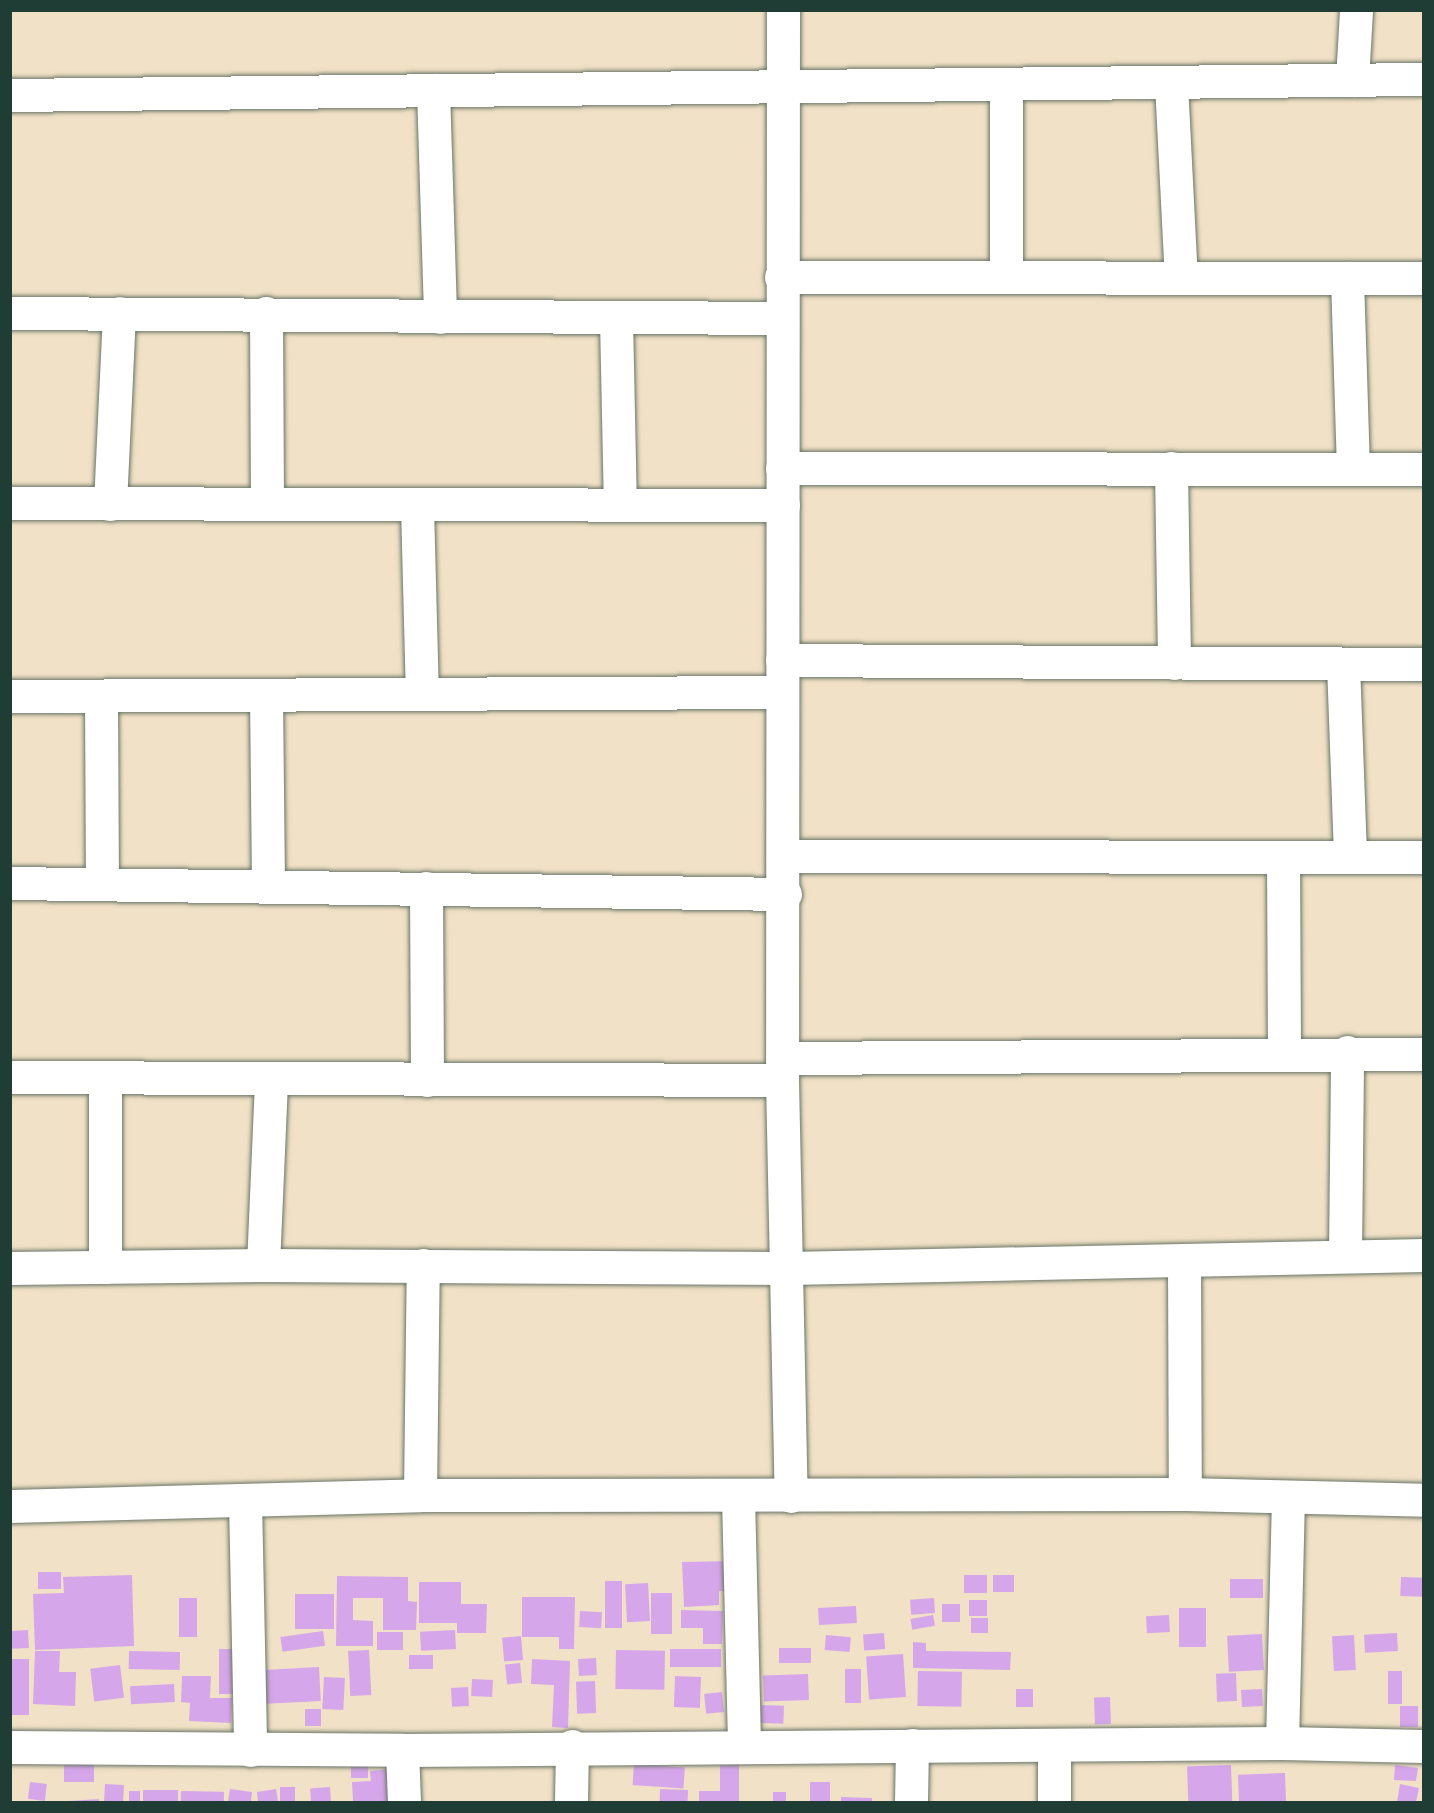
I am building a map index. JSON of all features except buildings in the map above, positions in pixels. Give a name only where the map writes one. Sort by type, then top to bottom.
[{"type":"street","points":[[783,10],[781,318],[785,894],[782,1069],[788,1268],[791,1496]]},
{"type":"street","points":[[1352,80],[1356,10]]},
{"type":"street","points":[[10,94],[781,85],[1006,86],[1424,80]]},
{"type":"street","points":[[1172,83],[1181,278]]},
{"type":"street","points":[[1006,86],[1006,277]]},
{"type":"street","points":[[433,90],[440,317]]},
{"type":"street","points":[[781,277],[1424,278]]},
{"type":"street","points":[[1347,278],[1353,468]]},
{"type":"street","points":[[10,313],[266,313],[616,319],[781,318]]},
{"type":"street","points":[[266,313],[267,504]]},
{"type":"street","points":[[110,504],[119,314]]},
{"type":"street","points":[[616,319],[620,505]]},
{"type":"street","points":[[782,468],[1424,469]]},
{"type":"street","points":[[1172,468],[1174,663]]},
{"type":"street","points":[[10,503],[417,506],[783,505]]},
{"type":"street","points":[[417,506],[422,693]]},
{"type":"street","points":[[10,696],[422,693],[782,676],[1174,663],[1424,664]]},
{"type":"street","points":[[1343,664],[1350,857]]},
{"type":"street","points":[[266,695],[267,887]]},
{"type":"street","points":[[101,697],[102,884]]},
{"type":"street","points":[[784,856],[1424,857]]},
{"type":"street","points":[[1283,857],[1284,1053]]},
{"type":"street","points":[[10,883],[785,894]]},
{"type":"street","points":[[426,888],[427,1080]]},
{"type":"street","points":[[1345,1255],[1347,1052]]},
{"type":"street","points":[[10,1077],[427,1080],[1284,1053],[1424,1054]]},
{"type":"street","points":[[105,1079],[105,1267]]},
{"type":"street","points":[[263,1265],[271,1080]]},
{"type":"street","points":[[10,1268],[423,1265],[788,1268],[1424,1255]]},
{"type":"street","points":[[1184,1260],[1185,1494]]},
{"type":"street","points":[[420,1495],[423,1265]]},
{"type":"street","points":[[10,1506],[420,1495],[738,1497],[1185,1494],[1424,1500]]},
{"type":"street","points":[[738,1497],[744,1747]]},
{"type":"street","points":[[1282,1743],[1288,1497]]},
{"type":"street","points":[[245,1501],[250,1750]]},
{"type":"street","points":[[10,1747],[402,1750],[572,1746],[1282,1743],[1424,1746]]},
{"type":"street","points":[[911,1803],[912,1745]]},
{"type":"street","points":[[1054,1745],[1054,1803]]},
{"type":"street","points":[[571,1803],[572,1746]]},
{"type":"street","points":[[402,1750],[404,1803]]}]
